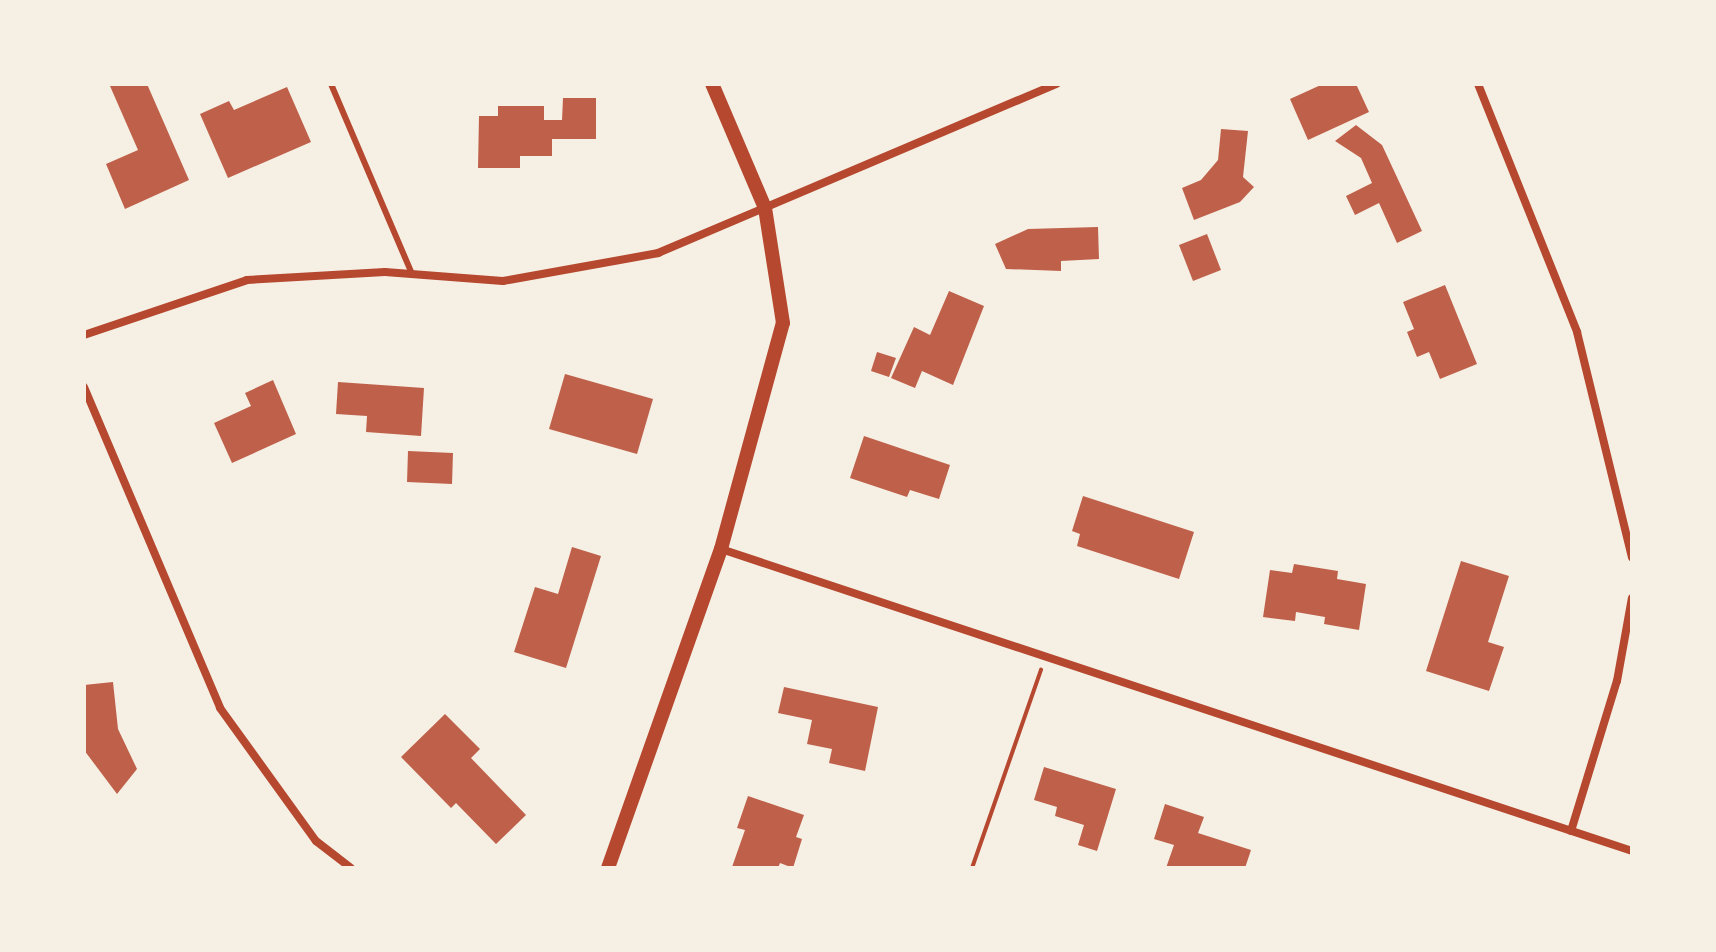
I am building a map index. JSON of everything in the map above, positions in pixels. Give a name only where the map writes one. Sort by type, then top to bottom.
[{"type":"street","points":[[608,868],[721,549],[783,323],[765,208],[712,84]]},
{"type":"street","points":[[84,335],[247,280],[385,272],[503,281],[658,253],[1057,84]]},
{"type":"street","points":[[1478,84],[1577,332],[1632,557]]},
{"type":"street","points":[[84,387],[220,708],[316,841],[351,868]]},
{"type":"street","points":[[721,549],[1632,851]]},
{"type":"street","points":[[1571,831],[1617,681],[1632,598]]},
{"type":"lane","points":[[331,84],[412,274]]},
{"type":"path","points":[[972,868],[1046,657]]},
{"type":"building","points":[[147,84],[189,180],[125,209],[106,164],[138,150],[110,86]]},
{"type":"building","points":[[1323,84],[1356,84],[1369,112],[1308,140],[1290,99]]},
{"type":"building","points":[[287,87],[311,142],[228,178],[200,114],[229,101],[234,110]]},
{"type":"building","points":[[563,98],[596,98],[596,139],[552,139],[552,156],[520,156],[520,168],[478,168],[479,116],[498,116],[498,106],[544,106],[544,120],[562,120]]},
{"type":"building","points":[[1356,125],[1382,145],[1422,231],[1397,243],[1379,203],[1355,215],[1346,196],[1372,183],[1361,158],[1335,141]]},
{"type":"building","points":[[1221,129],[1248,131],[1243,177],[1254,187],[1240,202],[1194,220],[1182,188],[1201,180],[1218,160]]},
{"type":"building","points":[[1098,227],[1099,259],[1061,261],[1061,271],[1006,269],[995,244],[1028,229]]},
{"type":"building","points":[[1207,234],[1221,270],[1193,281],[1179,245]]},
{"type":"building","points":[[1445,285],[1477,364],[1440,379],[1429,352],[1417,357],[1407,332],[1414,329],[1403,302]]},
{"type":"building","points":[[949,291],[984,306],[953,385],[922,371],[915,388],[891,378],[914,327],[930,335]]},
{"type":"building","points":[[877,352],[896,358],[889,377],[871,371]]},
{"type":"building","points":[[565,374],[653,399],[637,454],[549,429]]},
{"type":"building","points":[[273,380],[296,434],[232,463],[214,423],[251,406],[245,393]]},
{"type":"building","points":[[338,382],[424,388],[421,436],[366,432],[367,416],[336,414]]},
{"type":"building","points":[[864,436],[950,465],[939,499],[910,490],[907,497],[850,478]]},
{"type":"building","points":[[408,451],[453,453],[452,484],[407,482]]},
{"type":"building","points":[[1083,496],[1194,532],[1179,579],[1077,546],[1080,534],[1072,531]]},
{"type":"building","points":[[572,547],[601,556],[566,668],[514,652],[535,587],[558,594]]},
{"type":"building","points":[[1461,561],[1509,576],[1488,642],[1504,647],[1489,691],[1426,671]]},
{"type":"building","points":[[1294,564],[1338,571],[1337,579],[1366,584],[1359,630],[1324,624],[1325,617],[1296,612],[1295,621],[1263,617],[1270,570],[1292,573]]},
{"type":"building","points":[[113,682],[118,729],[137,769],[117,794],[84,750],[84,685]]},
{"type":"building","points":[[784,687],[878,707],[865,771],[829,763],[832,749],[807,744],[812,720],[778,713]]},
{"type":"building","points":[[445,714],[480,749],[471,758],[526,815],[496,844],[456,803],[451,808],[401,757]]},
{"type":"building","points":[[1044,767],[1116,789],[1097,851],[1078,845],[1084,825],[1055,816],[1057,807],[1034,800]]},
{"type":"building","points":[[748,796],[804,815],[796,837],[802,839],[793,868],[780,863],[778,868],[732,867],[745,830],[737,828]]},
{"type":"building","points":[[1165,804],[1204,817],[1198,833],[1251,850],[1245,868],[1166,868],[1174,845],[1154,839]]}]
